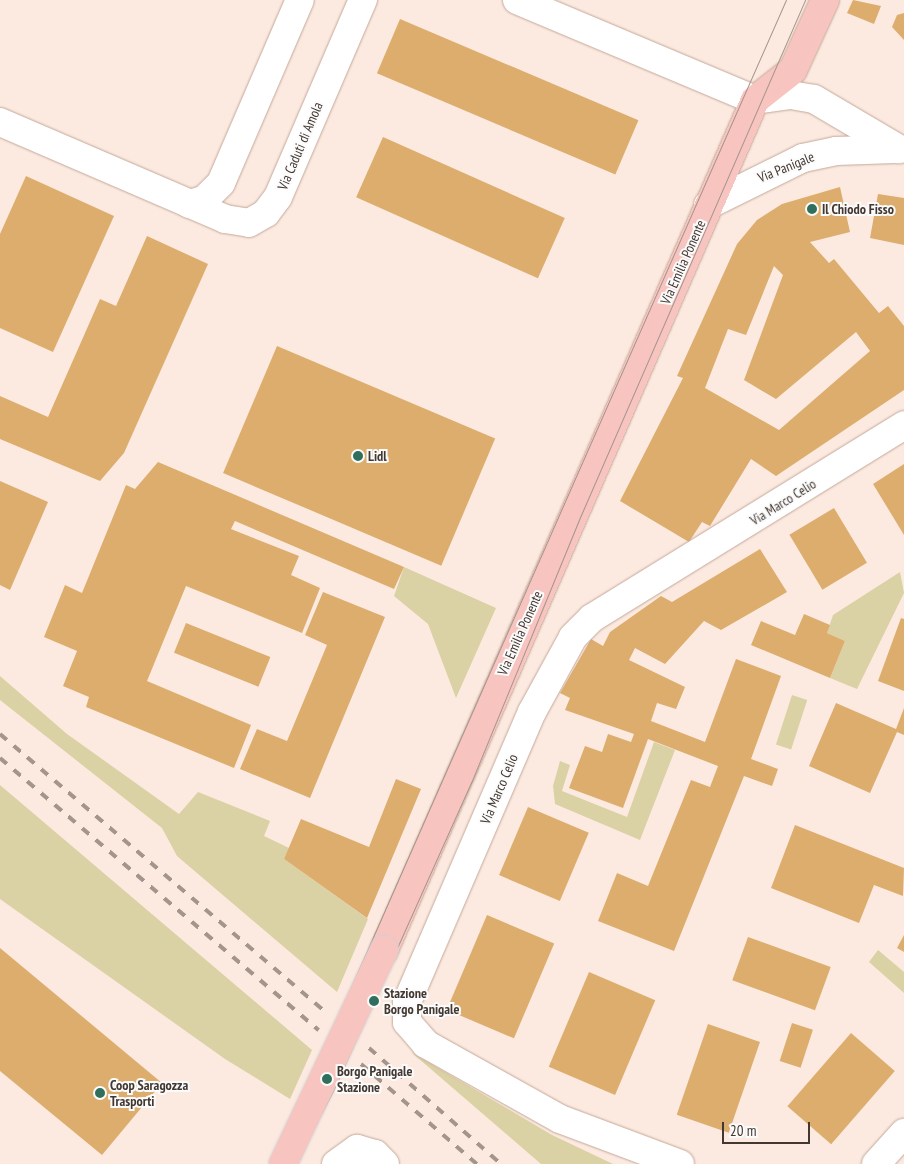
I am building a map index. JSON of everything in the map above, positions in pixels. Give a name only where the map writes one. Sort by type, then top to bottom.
[{"type":"main road","points":[[755,100],[785,78],[800,58],[825,0]]},
{"type":"main road","name":"Via Emilia Ponente","points":[[283,1164],[384,950],[755,100]]},
{"type":"street","points":[[189,204],[204,200],[221,183],[300,0]]},
{"type":"street","name":"Via Caduti di Amola","points":[[0,122],[239,224],[256,220],[272,207],[363,0]]},
{"type":"street","points":[[517,0],[755,100]]},
{"type":"street","points":[[800,58],[814,99]]},
{"type":"street","name":"Via Panigale","points":[[755,100],[791,95],[814,99],[902,149]]},
{"type":"street","name":"Via Panigale","points":[[708,205],[803,158],[836,151],[902,149]]},
{"type":"street","name":"Via Marco Celio","points":[[680,1164],[560,1120],[426,1044],[407,1022],[407,1002],[532,712],[577,632],[592,618],[904,425]]},
{"type":"street","points":[[876,1164],[904,1133]]},
{"type":"street","points":[[336,1164],[357,1149],[375,1154],[385,1164]]},
{"type":"shaded area","points":[[404,567],[496,608],[456,698],[428,624],[394,596]]},
{"type":"shaded area","points":[[900,572],[904,593],[857,689],[830,678],[845,641],[827,633],[833,615]]},
{"type":"shaded area","points":[[0,676],[67,734],[179,814],[198,792],[270,821],[264,836],[289,848],[284,859],[368,919],[337,992],[177,856],[162,828],[0,700]]},
{"type":"shaded area","points":[[792,695],[807,700],[791,749],[776,744]]},
{"type":"shaded area","points":[[654,742],[675,750],[640,840],[555,804],[553,786],[560,761],[570,765],[562,791],[627,817]]},
{"type":"shaded area","points":[[0,785],[312,1050],[290,1099],[225,1059],[0,899]]},
{"type":"shaded area","points":[[878,950],[904,972],[904,993],[869,962]]},
{"type":"shaded area","points":[[411,1052],[552,1135],[613,1164],[541,1164]]},
{"type":"building","points":[[853,0],[881,6],[874,24],[847,13]]},
{"type":"building","points":[[904,13],[904,40],[892,27],[897,15]]},
{"type":"building","points":[[400,19],[638,120],[615,175],[377,73]]},
{"type":"building","points":[[383,137],[565,218],[538,278],[356,197]]},
{"type":"building","points":[[26,176],[114,216],[53,352],[0,328],[0,234]]},
{"type":"building","points":[[840,187],[850,232],[810,242],[829,263],[834,259],[879,313],[888,306],[904,326],[904,390],[776,476],[751,459],[710,526],[702,522],[689,542],[620,501],[683,378],[677,376],[737,244],[757,220],[782,204]],"holes":[[[774,266],[783,275],[744,380],[776,399],[856,332],[870,351],[779,430],[705,388],[728,329],[746,335]]]},
{"type":"building","points":[[878,194],[904,198],[904,245],[870,238]]},
{"type":"building","points":[[147,236],[208,264],[124,453],[100,481],[0,439],[0,396],[48,417],[100,299],[116,306]]},
{"type":"building","name":"Lidl","points":[[277,346],[495,439],[441,566],[223,473]]},
{"type":"building","points":[[158,462],[404,567],[394,589],[235,521],[231,529],[299,556],[291,575],[320,588],[302,633],[186,586],[147,681],[251,725],[234,768],[86,707],[89,697],[63,686],[77,651],[44,637],[65,585],[82,593],[126,485],[135,489]]},
{"type":"building","points":[[904,464],[904,535],[873,484]]},
{"type":"building","points":[[0,481],[48,502],[10,590],[0,585]]},
{"type":"building","points":[[834,508],[867,563],[822,590],[789,535]]},
{"type":"building","points":[[760,549],[787,592],[721,630],[704,621],[665,664],[635,648],[629,660],[685,687],[676,709],[657,703],[651,721],[705,742],[736,659],[781,676],[751,759],[778,769],[772,786],[744,776],[674,951],[598,921],[617,873],[648,886],[691,780],[710,787],[718,766],[648,739],[623,808],[569,788],[585,746],[602,752],[608,734],[631,742],[634,734],[565,710],[570,698],[560,693],[591,639],[603,646],[610,632],[661,596],[672,602]]},
{"type":"building","points":[[323,592],[385,617],[310,798],[240,769],[257,729],[287,741],[327,645],[305,635]]},
{"type":"building","points":[[804,614],[830,625],[827,633],[845,641],[830,678],[751,645],[761,621],[795,635]]},
{"type":"building","points":[[901,618],[904,619],[904,691],[878,681]]},
{"type":"building","points":[[186,623],[270,657],[258,687],[174,653]]},
{"type":"building","points":[[836,703],[896,729],[904,708],[904,735],[897,732],[870,793],[809,766]]},
{"type":"building","points":[[396,779],[421,789],[367,918],[284,859],[301,819],[369,847]]},
{"type":"building","points":[[528,807],[589,833],[560,901],[499,875]]},
{"type":"building","points":[[795,825],[904,868],[903,896],[874,885],[859,923],[771,888]]},
{"type":"building","points":[[487,915],[554,944],[514,1038],[447,1010]]},
{"type":"building","points":[[904,935],[904,952],[897,948]]},
{"type":"building","points":[[748,937],[831,967],[815,1010],[732,980]]},
{"type":"building","points":[[0,948],[162,1083],[102,1155],[0,1071]]},
{"type":"building","points":[[589,972],[655,1000],[615,1095],[549,1067]]},
{"type":"building","points":[[792,1023],[813,1030],[801,1068],[780,1061]]},
{"type":"building","points":[[708,1024],[760,1042],[729,1133],[677,1115]]},
{"type":"building","points":[[851,1033],[895,1071],[831,1144],[787,1106]]},
{"type":"tram line","points":[[273,1164],[786,0]]},
{"type":"tram line","points":[[295,1164],[333,1091],[471,783],[581,515],[805,0]]},
{"type":"railway","points":[[0,734],[327,1013]]},
{"type":"railway","points":[[0,758],[319,1030]]},
{"type":"railway","points":[[369,1048],[501,1164]]},
{"type":"railway","points":[[361,1064],[477,1164]]},
{"type":"place","name":"Il Chiodo Fisso","points":[[812,209]]},
{"type":"place","name":"Lidl","points":[[358,456]]},
{"type":"place","name":"Stazione Borgo Panigale","points":[[374,1001]]},
{"type":"place","name":"Borgo Panigale Stazione","points":[[327,1079]]},
{"type":"place","name":"Coop Saragozza Trasporti","points":[[100,1093]]}]
